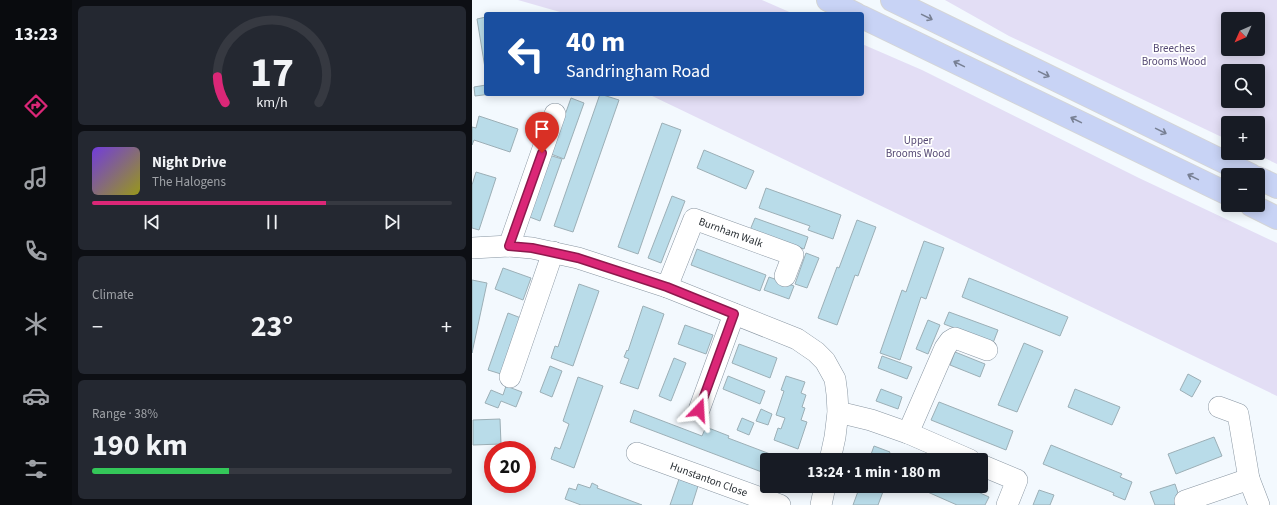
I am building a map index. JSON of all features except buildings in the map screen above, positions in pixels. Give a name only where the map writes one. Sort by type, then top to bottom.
[{"type":"highway","points":[[828,0],[852,12]]},
{"type":"highway","points":[[892,0],[1237,168]]},
{"type":"highway","points":[[864,18],[1221,191]]},
{"type":"highway","points":[[1265,181],[1277,187]]},
{"type":"highway","points":[[1265,212],[1277,218]]},
{"type":"street","points":[[509,246],[555,114]]},
{"type":"street","name":"Burnham Walk","points":[[667,287],[694,219],[793,255],[785,276]]},
{"type":"street","points":[[472,248],[509,246],[532,248],[578,258],[667,287],[797,339],[816,352],[825,361],[835,379],[838,412],[831,453]]},
{"type":"street","points":[[510,377],[553,252]]},
{"type":"street","points":[[699,410],[734,314]]},
{"type":"street","points":[[908,433],[945,348],[950,341],[955,338],[987,350]]},
{"type":"street","points":[[1219,406],[1238,414],[1249,479],[1259,505]]},
{"type":"street","points":[[838,412],[871,420],[908,433],[954,453]]},
{"type":"street","name":"Hunstanton Close","points":[[637,454],[735,497],[780,505]]},
{"type":"street","points":[[988,468],[1017,480],[1007,505]]},
{"type":"street","points":[[1185,502],[1249,479]]},
{"type":"street","points":[[821,505],[824,493]]},
{"type":"green space","points":[[518,0],[762,0],[789,12],[560,12]]},
{"type":"green space","name":"Breeches Brooms Wood","points":[[945,0],[1277,0],[1277,164],[1265,158],[1265,116],[1221,116],[1221,137],[1009,36]]},
{"type":"green space","name":"Upper Brooms Wood","points":[[864,45],[922,70],[1139,178],[1277,243],[1277,396],[652,96],[864,96]]},
{"type":"route","points":[[542,153],[509,246],[532,248],[578,258],[667,287],[734,314],[699,410]]}]
